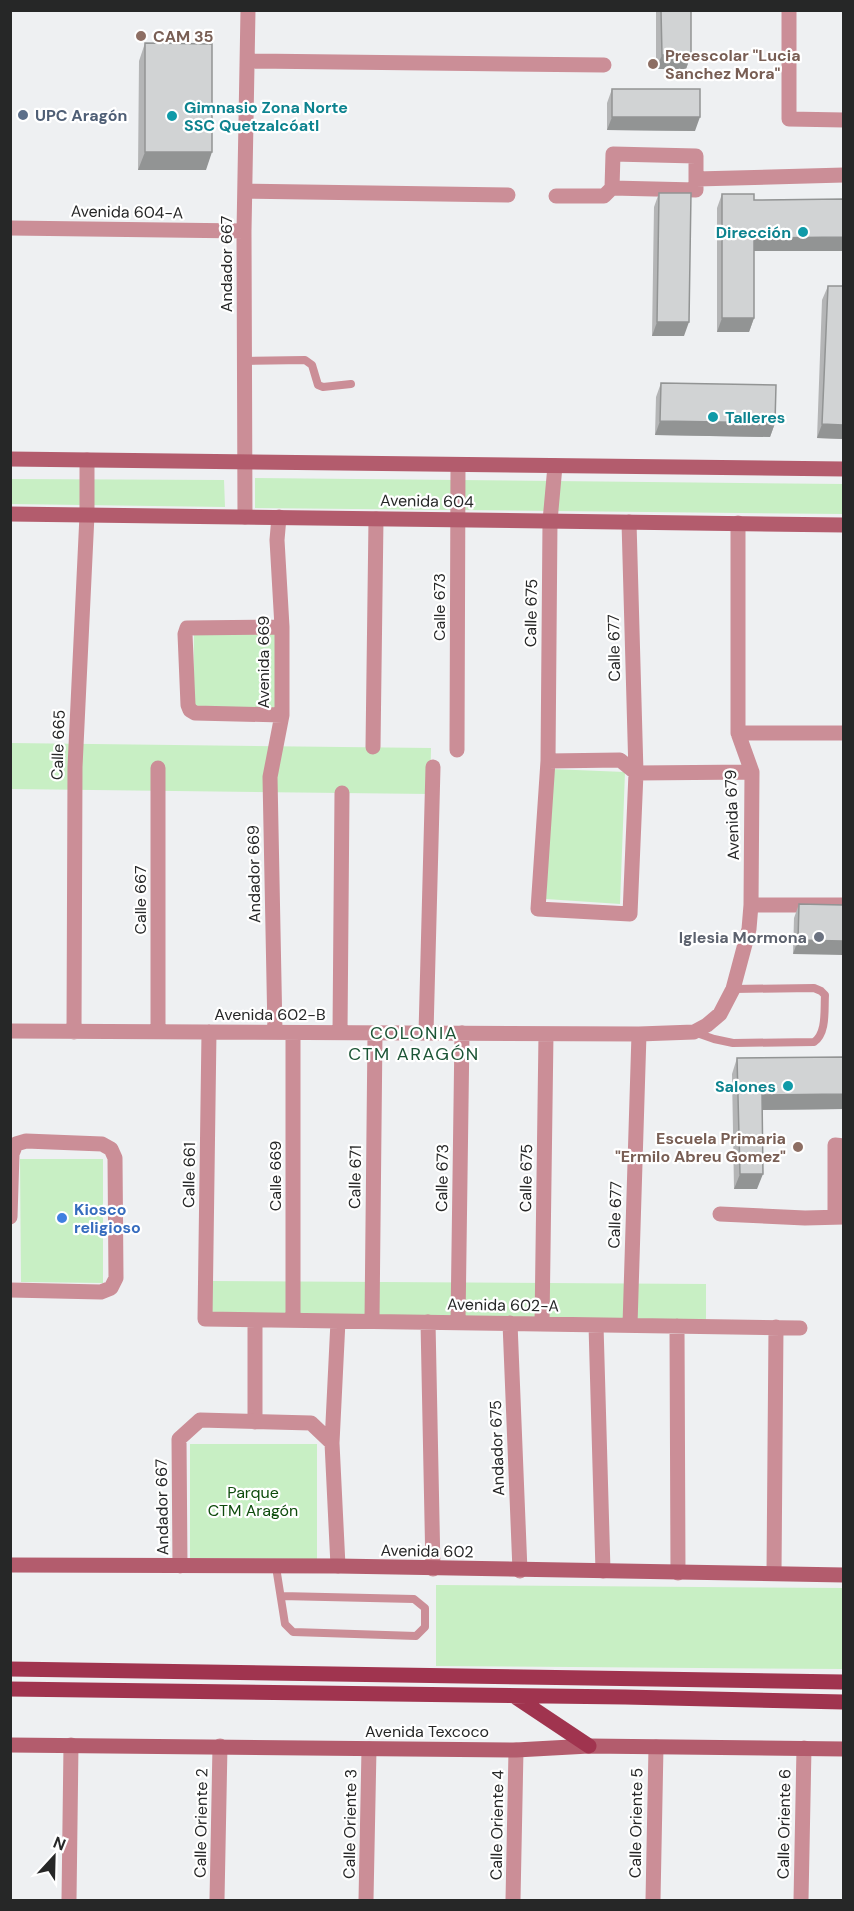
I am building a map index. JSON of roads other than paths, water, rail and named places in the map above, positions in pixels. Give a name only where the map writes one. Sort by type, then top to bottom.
[{"type":"main road","points":[[10,459],[843,469]]},
{"type":"main road","name":"Avenida 604","points":[[10,514],[843,525]]},
{"type":"main road","name":"Avenida 602","points":[[10,1565],[338,1566],[843,1575]]},
{"type":"main road","points":[[10,1669],[843,1682]]},
{"type":"main road","points":[[10,1689],[843,1702]]},
{"type":"main road","points":[[514,1696],[589,1746]]},
{"type":"main road","name":"Avenida Texcoco","points":[[10,1745],[516,1750],[589,1746],[843,1749]]},
{"type":"street","name":"Andador 667","points":[[245,517],[244,231],[248,10]]},
{"type":"street","points":[[789,10],[789,119],[843,120]]},
{"type":"street","points":[[248,61],[604,65]]},
{"type":"street","points":[[556,196],[604,196],[612,189],[696,190],[696,156],[613,154],[612,189]]},
{"type":"street","points":[[696,178],[843,175]]},
{"type":"street","points":[[245,191],[508,195]]},
{"type":"street","name":"Avenida 604-A","points":[[10,228],[244,231]]},
{"type":"street","name":"Calle 665","points":[[74,1032],[75,767],[87,515],[87,460]]},
{"type":"street","name":"Calle 673","points":[[457,750],[458,465]]},
{"type":"street","name":"Calle 675","points":[[555,466],[550,521],[548,761],[538,909],[630,914],[636,773]]},
{"type":"street","name":"Avenida 669","points":[[279,518],[277,540],[282,627],[282,715],[195,713],[189,710],[185,634],[187,628],[282,627]]},
{"type":"street","points":[[373,747],[376,519]]},
{"type":"street","name":"Calle 677","points":[[629,522],[636,773]]},
{"type":"street","name":"Avenida 679","points":[[701,1028],[720,1014],[733,989],[748,929],[751,905],[752,772],[738,733],[738,523]]},
{"type":"street","name":"Andador 669","points":[[275,1032],[270,777],[282,715]]},
{"type":"street","points":[[738,733],[843,733]]},
{"type":"street","points":[[548,761],[620,760],[636,773],[752,772]]},
{"type":"street","points":[[426,1033],[433,767]]},
{"type":"street","name":"Calle 667","points":[[158,768],[158,1032]]},
{"type":"street","points":[[340,1033],[342,793]]},
{"type":"street","points":[[751,905],[843,905]]},
{"type":"street","name":"Avenida 602-B","points":[[10,1031],[639,1034],[701,1028]]},
{"type":"street","name":"Calle 661","points":[[205,1319],[209,1032]]},
{"type":"street","name":"Calle 669","points":[[293,1033],[293,1320]]},
{"type":"street","name":"Calle 671","points":[[372,1321],[375,1033]]},
{"type":"street","name":"Calle 673","points":[[458,1322],[462,1033]]},
{"type":"street","name":"Calle 675","points":[[542,1324],[546,1034]]},
{"type":"street","name":"Calle 677","points":[[630,1325],[639,1034]]},
{"type":"street","points":[[10,1217],[12,1154],[16,1144],[26,1141],[102,1144],[114,1153],[116,1278],[111,1288],[101,1292],[10,1290]]},
{"type":"street","points":[[720,1214],[805,1218],[839,1217],[835,1145],[843,1146]]},
{"type":"street","name":"Avenida 602-A","points":[[205,1319],[800,1328]]},
{"type":"street","points":[[255,1320],[255,1422],[311,1424],[332,1443]]},
{"type":"street","points":[[338,1321],[332,1443],[338,1566]]},
{"type":"street","points":[[428,1322],[433,1569]]},
{"type":"street","name":"Andador 675","points":[[510,1323],[520,1571]]},
{"type":"street","points":[[596,1325],[603,1571]]},
{"type":"street","points":[[677,1326],[678,1573]]},
{"type":"street","points":[[774,1574],[776,1327]]},
{"type":"street","name":"Andador 667","points":[[180,1566],[179,1439],[200,1420],[255,1422]]},
{"type":"street","points":[[69,1900],[71,1746]]},
{"type":"street","name":"Calle Oriente 2","points":[[217,1900],[220,1746]]},
{"type":"street","name":"Calle Oriente 5","points":[[653,1900],[656,1747]]},
{"type":"street","name":"Calle Oriente 6","points":[[801,1900],[804,1748]]},
{"type":"street","name":"Calle Oriente 3","points":[[366,1900],[369,1749]]},
{"type":"street","name":"Calle Oriente 4","points":[[513,1900],[516,1750]]},
{"type":"lane","points":[[244,361],[305,360],[312,365],[318,386],[351,384]]},
{"type":"lane","points":[[701,1028],[732,1043],[814,1042],[820,1038],[825,995],[821,991],[814,988],[733,989]]},
{"type":"lane","points":[[276,1567],[285,1624],[294,1632],[416,1636],[425,1627],[425,1608],[414,1599],[281,1596]]},
{"type":"place","name":"CAM 35","points":[[141,36]]},
{"type":"place","name":"Preescolar \"Lucia Sanchez Mora\"","points":[[653,64]]},
{"type":"place","name":"UPC Aragón","points":[[23,115]]},
{"type":"place","name":"Gimnasio Zona Norte SSC Quetzalcóatl","points":[[172,116]]},
{"type":"place","name":"Dirección","points":[[803,232]]},
{"type":"place","name":"Talleres","points":[[713,417]]},
{"type":"place","name":"Iglesia Mormona","points":[[819,937]]},
{"type":"place","name":"Salones","points":[[788,1086]]},
{"type":"place","name":"Escuela Primaria \"Ermilo Abreu Gomez\"","points":[[798,1147]]},
{"type":"place","name":"Kiosco religioso","points":[[62,1218]]},
{"type":"district","name":"COLONIA CTM ARAGÓN","points":[[414,1043]]},
{"type":"park label","name":"Parque CTM Aragón","points":[[253,1501]]}]
